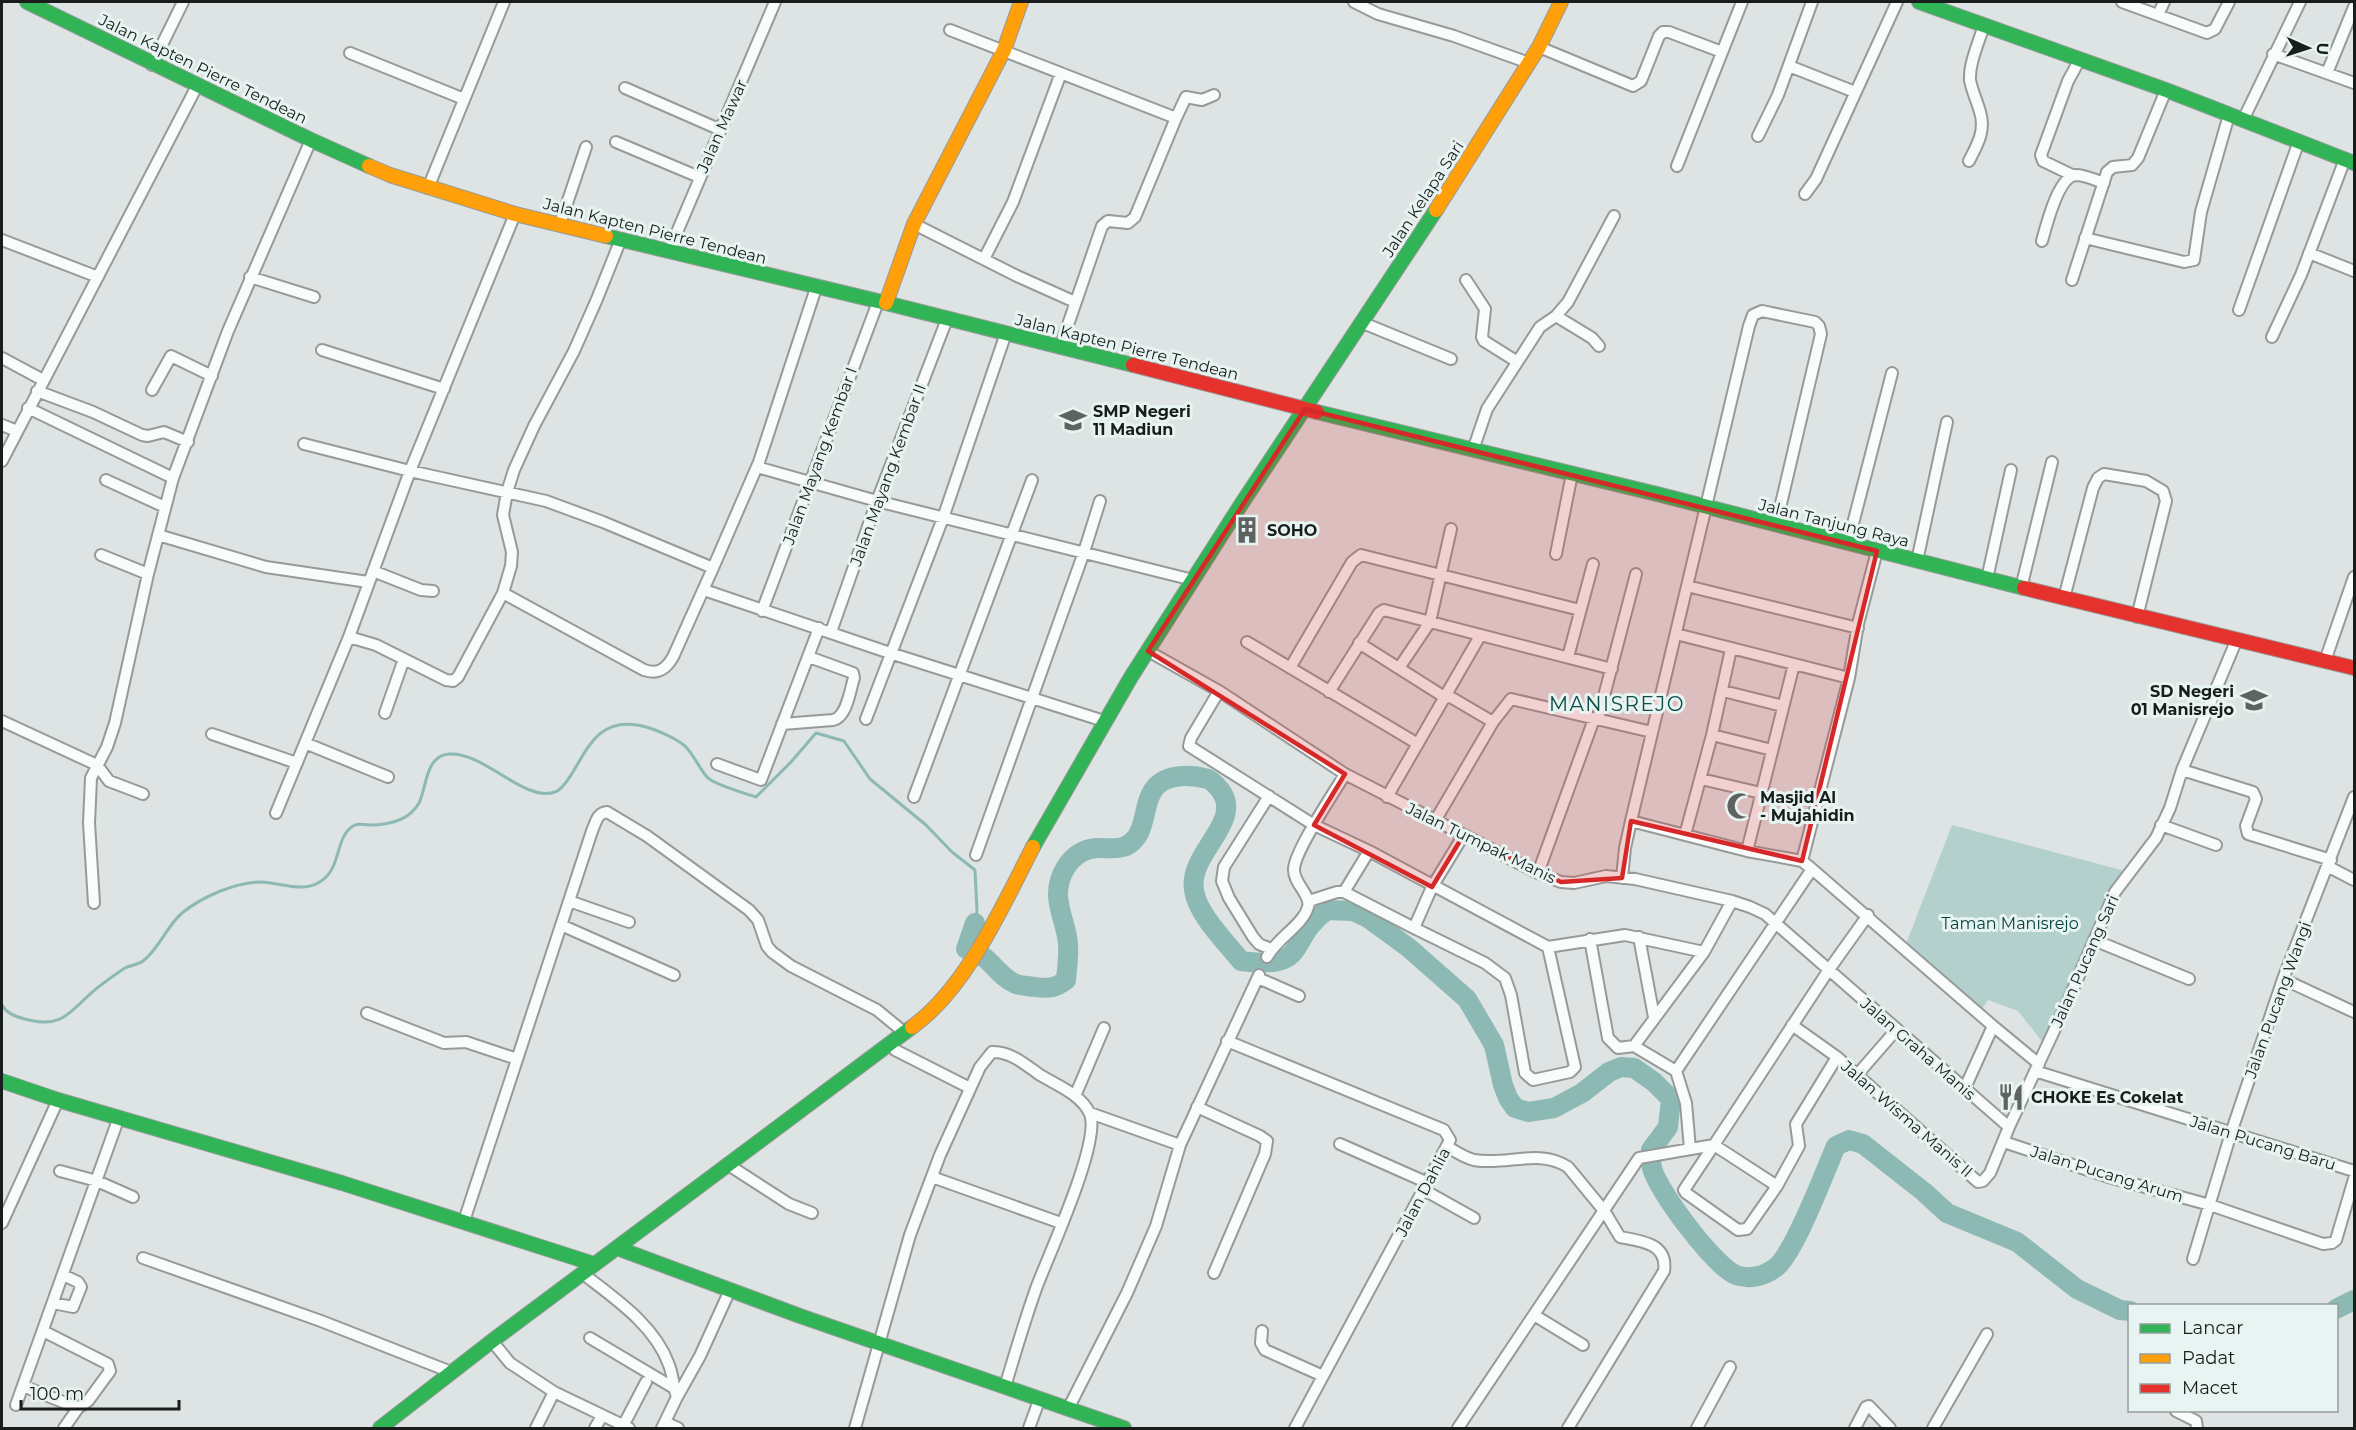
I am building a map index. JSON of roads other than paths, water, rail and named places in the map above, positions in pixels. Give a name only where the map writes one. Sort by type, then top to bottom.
[{"type":"main road","points":[[882,303],[914,224],[1004,50],[1021,2]]},
{"type":"main road","name":"Jalan Kelapa Sari","points":[[380,1428],[582,1273],[921,1021],[941,1000],[965,970],[995,920],[1104,721],[1529,63],[1561,2]]},
{"type":"main road","points":[[1919,2],[2166,90],[2350,161]]},
{"type":"main road","name":"Jalan Kapten Pierre Tendean","points":[[35,3],[152,65],[311,140],[428,189],[515,214],[1006,333],[1305,409]]},
{"type":"main road","name":"Jalan Tanjung Raya","points":[[1305,409],[1706,507],[2137,618],[2237,639],[2355,668]]},
{"type":"main road","points":[[2,1081],[58,1100],[464,1221],[594,1264]]},
{"type":"main road","points":[[617,1248],[880,1344],[1124,1428]]},
{"type":"street","points":[[152,65],[183,2]]},
{"type":"street","points":[[428,189],[504,2]]},
{"type":"street","name":"Jalan Mawar","points":[[669,251],[775,2]]},
{"type":"street","points":[[1354,2],[1378,14],[1454,36],[1529,63]]},
{"type":"street","points":[[1677,166],[1742,2]]},
{"type":"street","points":[[1758,136],[1778,95],[1812,2]]},
{"type":"street","points":[[1804,194],[1816,179],[1897,2]]},
{"type":"street","points":[[2122,2],[2207,33],[2217,27],[2229,2]]},
{"type":"street","points":[[2158,15],[2164,2]]},
{"type":"street","points":[[2243,120],[2300,2]]},
{"type":"street","points":[[2327,73],[2355,7]]},
{"type":"street","points":[[1969,161],[1980,140],[1982,129],[1981,114],[1970,81],[1970,70],[1984,25]]},
{"type":"street","points":[[950,30],[1176,118]]},
{"type":"street","points":[[1539,47],[1633,86],[1641,81],[1659,36],[1663,32],[1669,32],[1722,52]]},
{"type":"street","points":[[350,52],[464,99]]},
{"type":"street","points":[[2273,54],[2355,83]]},
{"type":"street","points":[[2080,59],[2068,81],[2041,155],[2043,161],[2072,176],[2082,176],[2104,183]]},
{"type":"street","points":[[1789,66],[1855,92]]},
{"type":"street","points":[[984,259],[1013,202],[1061,73]]},
{"type":"street","points":[[2,461],[197,86]]},
{"type":"street","points":[[625,88],[721,130]]},
{"type":"street","points":[[2072,280],[2111,168],[2132,165],[2138,158],[2166,90]]},
{"type":"street","points":[[1060,348],[1102,226],[1108,221],[1128,223],[1135,217],[1186,96],[1202,100],[1214,94]]},
{"type":"street","points":[[2085,238],[2184,262],[2194,260],[2201,212],[2229,115]]},
{"type":"street","points":[[94,903],[89,851],[90,778],[107,747],[115,723],[148,574],[173,478],[250,278],[311,140]]},
{"type":"street","points":[[2239,310],[2299,141]]},
{"type":"street","points":[[616,142],[699,177]]},
{"type":"street","points":[[560,224],[586,147]]},
{"type":"street","points":[[2272,337],[2350,161]]},
{"type":"street","points":[[2042,241],[2054,204],[2062,187],[2072,176]]},
{"type":"street","points":[[276,813],[349,637],[410,471],[515,214]]},
{"type":"street","points":[[1473,450],[1487,409],[1540,327],[1568,302],[1614,216]]},
{"type":"street","points":[[914,224],[1017,276],[1075,302]]},
{"type":"street","points":[[349,637],[376,645],[446,680],[454,680],[503,593],[511,566],[512,552],[504,524],[507,492],[519,455],[574,351],[621,238]]},
{"type":"street","points":[[2,240],[98,277]]},
{"type":"street","points":[[2309,253],[2355,271]]},
{"type":"street","points":[[250,278],[314,297]]},
{"type":"street","points":[[1466,280],[1485,309],[1482,337],[1484,341],[1516,361]]},
{"type":"street","points":[[503,593],[644,670],[660,672],[669,664],[757,468],[816,288]]},
{"type":"street","name":"Jalan Mayang Kembar I","points":[[762,611],[809,483],[882,303]]},
{"type":"street","points":[[1622,878],[1631,821],[1749,326],[1754,315],[1762,311],[1811,321],[1821,329],[1776,525]]},
{"type":"street","points":[[1556,315],[1592,338],[1599,346]]},
{"type":"street","name":"Jalan Mayang Kembar II","points":[[831,632],[877,501],[946,319]]},
{"type":"street","points":[[1363,323],[1451,359]]},
{"type":"street","points":[[866,719],[943,518],[1006,333]]},
{"type":"street","points":[[322,350],[444,388]]},
{"type":"street","points":[[152,390],[171,356],[212,376]]},
{"type":"street","points":[[2,358],[43,380]]},
{"type":"street","points":[[1848,543],[1892,373]]},
{"type":"street","points":[[37,391],[93,412],[142,435],[148,436],[164,432],[188,441]]},
{"type":"street","points":[[28,408],[173,478]]},
{"type":"street","points":[[1917,561],[1947,422]]},
{"type":"street","points":[[2,425],[17,431]]},
{"type":"street","points":[[304,444],[410,471],[546,501],[713,568]]},
{"type":"street","points":[[2021,588],[2052,462]]},
{"type":"street","points":[[757,468],[943,518],[1011,533],[1193,580]]},
{"type":"street","points":[[1987,579],[2011,470]]},
{"type":"street","points":[[1556,554],[1572,474]]},
{"type":"street","points":[[2064,598],[2093,488],[2098,478],[2104,474],[2146,481],[2163,491],[2166,501],[2137,618]]},
{"type":"street","points":[[106,480],[165,507]]},
{"type":"street","points":[[914,797],[1032,480]]},
{"type":"street","points":[[976,855],[1100,501]]},
{"type":"street","points":[[1400,668],[1430,622],[1451,529]]},
{"type":"street","points":[[158,535],[266,567],[368,582]]},
{"type":"street","points":[[1802,861],[1848,678],[1876,551]]},
{"type":"street","points":[[101,555],[148,574]]},
{"type":"street","points":[[1290,668],[1352,562],[1361,555],[1580,610]]},
{"type":"street","points":[[1568,657],[1593,564]]},
{"type":"street","points":[[373,571],[421,590],[433,591]]},
{"type":"street","points":[[1538,873],[1596,719],[1612,669],[1636,574]]},
{"type":"street","points":[[2325,660],[2355,576]]},
{"type":"street","points":[[1687,586],[1858,628]]},
{"type":"street","points":[[704,590],[890,653],[1104,721]]},
{"type":"street","points":[[1329,692],[1379,613],[1384,610],[1612,669]]},
{"type":"street","points":[[717,764],[761,780],[819,628]]},
{"type":"street","points":[[1676,634],[1848,678]]},
{"type":"street","points":[[1387,797],[1480,636]]},
{"type":"street","name":"Jalan Pucang Sari","points":[[1978,1182],[1983,1181],[1990,1173],[2115,892],[2141,860],[2170,808],[2182,770],[2237,639]]},
{"type":"street","points":[[1247,642],[1418,744]]},
{"type":"street","points":[[1359,643],[1493,722]]},
{"type":"street","points":[[1685,835],[1723,691],[1731,649]]},
{"type":"street","name":"Jalan Tumpak Manis","points":[[1148,651],[1219,691],[1345,774],[1538,873],[1561,882],[1574,883],[1606,876],[1622,878],[1750,907],[1775,922],[1828,971]]},
{"type":"street","points":[[782,723],[833,720],[838,719],[843,712],[854,678],[853,673],[809,657]]},
{"type":"street","points":[[385,713],[404,659]]},
{"type":"street","points":[[1747,850],[1794,664]]},
{"type":"street","points":[[1219,691],[1188,745],[1314,825],[1369,851],[1432,887],[1548,947],[1625,935],[1704,952]]},
{"type":"street","points":[[1723,691],[1783,706]]},
{"type":"street","points":[[1435,821],[1493,722],[1507,703],[1514,698],[1652,732]]},
{"type":"street","points":[[2,721],[97,765],[109,781],[143,794]]},
{"type":"street","points":[[212,734],[297,763]]},
{"type":"street","points":[[1712,735],[1773,750]]},
{"type":"street","points":[[305,743],[388,777]]},
{"type":"street","points":[[2182,770],[2253,792],[2256,799],[2246,826],[2248,834],[2330,864],[2355,880]]},
{"type":"street","points":[[1269,796],[1224,867],[1222,878],[1229,898],[1253,937],[1269,953],[1300,920],[1308,908],[1309,901],[1299,886],[1294,868],[1314,825],[1345,774]]},
{"type":"street","points":[[1701,779],[1761,793]]},
{"type":"street","name":"Jalan Pucang Wangi","points":[[2193,1259],[2231,1133],[2283,979],[2355,797]]},
{"type":"street","points":[[464,1221],[598,816],[607,812],[647,836],[749,910],[758,920],[767,946],[772,952],[791,966],[877,1010],[905,1033]]},
{"type":"street","points":[[1631,821],[1747,850],[1802,861],[1868,915],[2037,1068]]},
{"type":"street","points":[[2161,825],[2216,845]]},
{"type":"street","points":[[1416,929],[1414,928],[1432,887],[1463,836]]},
{"type":"street","points":[[1344,892],[1369,851]]},
{"type":"street","points":[[1676,1071],[1812,869]]},
{"type":"street","points":[[1309,901],[1337,892],[1358,897],[1485,963],[1505,978],[1511,995],[1525,1073],[1533,1080],[1570,1072],[1575,1068],[1548,947]]},
{"type":"street","points":[[569,901],[629,922]]},
{"type":"street","points":[[1634,1046],[1704,952],[1732,902]]},
{"type":"street","points":[[1837,1057],[1796,1124],[1799,1146],[1777,1186],[1747,1229],[1738,1230],[1686,1193],[1684,1190],[1792,1025],[1868,915]]},
{"type":"street","points":[[561,925],[675,975]]},
{"type":"street","points":[[1639,937],[1654,1017]]},
{"type":"street","points":[[1590,939],[1608,1038],[1618,1048],[1634,1046],[1676,1071],[1686,1103],[1690,1149]]},
{"type":"street","points":[[2094,940],[2189,979]]},
{"type":"street","name":"Jalan Graha Manis","points":[[1828,971],[2009,1127]]},
{"type":"street","points":[[1068,1409],[1127,1293],[1156,1226],[1180,1145],[1258,976],[1299,996]]},
{"type":"street","points":[[2283,979],[2355,1012]]},
{"type":"street","points":[[367,1013],[444,1043],[466,1042],[517,1059]]},
{"type":"street","name":"Jalan Wisma Manis II","points":[[1792,1025],[1837,1057],[1978,1182]]},
{"type":"street","points":[[1964,1090],[1993,1026]]},
{"type":"street","points":[[1075,1096],[1104,1028]]},
{"type":"street","points":[[1857,1075],[1898,1029]]},
{"type":"street","name":"Jalan Dahlia","points":[[1227,1041],[1444,1130],[1450,1140],[1295,1428]]},
{"type":"street","points":[[895,1050],[970,1088]]},
{"type":"street","points":[[855,1428],[910,1235],[970,1088],[986,1057],[992,1052],[1006,1054],[1075,1096],[1090,1113],[1180,1145]]},
{"type":"street","name":"Jalan Pucang Baru","points":[[2037,1068],[2231,1133],[2355,1171]]},
{"type":"street","points":[[2,1223],[58,1100]]},
{"type":"street","points":[[1197,1107],[1267,1141],[1265,1154],[1214,1273]]},
{"type":"street","points":[[1005,1387],[1036,1288],[1087,1155],[1092,1125],[1090,1113]]},
{"type":"street","points":[[16,1405],[119,1117]]},
{"type":"street","name":"Jalan Pucang Arum","points":[[2004,1142],[2112,1178],[2210,1205],[2323,1244],[2336,1240],[2355,1179]]},
{"type":"street","points":[[1340,1144],[1426,1187],[1473,1218]]},
{"type":"street","points":[[1458,1428],[1605,1212],[1639,1158],[1714,1145],[1777,1186]]},
{"type":"street","points":[[1448,1147],[1477,1161],[1543,1158],[1561,1162],[1568,1167],[1605,1212],[1620,1237],[1657,1248],[1666,1262],[1664,1271],[1568,1428]]},
{"type":"street","points":[[727,1164],[789,1204],[812,1213]]},
{"type":"street","points":[[60,1171],[97,1181],[133,1197]]},
{"type":"street","points":[[932,1177],[1061,1223]]},
{"type":"street","points":[[143,1258],[321,1321],[451,1372]]},
{"type":"street","points":[[582,1273],[639,1320],[654,1338],[669,1363],[675,1393]]},
{"type":"street","points":[[53,1302],[73,1307],[81,1287],[78,1282],[63,1275]]},
{"type":"street","points":[[678,1428],[664,1425],[675,1393],[700,1356],[730,1290]]},
{"type":"street","points":[[1534,1316],[1583,1345]]},
{"type":"street","points":[[43,1331],[108,1364],[110,1368],[109,1373],[88,1401],[78,1408],[64,1428]]},
{"type":"street","points":[[1262,1331],[1261,1343],[1265,1350],[1323,1376]]},
{"type":"street","points":[[1933,1428],[1987,1334]]},
{"type":"street","points":[[590,1338],[675,1393]]},
{"type":"street","points":[[492,1341],[510,1363],[554,1392],[626,1427],[646,1382]]},
{"type":"street","points":[[1697,1428],[1730,1367]]},
{"type":"street","points":[[23,1386],[78,1408]]},
{"type":"street","points":[[536,1428],[554,1392]]},
{"type":"street","points":[[1029,1428],[1040,1398]]},
{"type":"street","points":[[1855,1428],[1866,1407],[1869,1406],[1890,1428]]},
{"type":"street","points":[[2178,1412],[2196,1421],[2197,1428]]},
{"type":"street","points":[[595,1428],[602,1416]]},
{"type":"waterway","points":[[2,1005],[12,1014],[25,1019],[39,1022],[60,1019],[116,974],[149,956],[171,925],[182,913],[199,901],[230,888],[251,883],[261,882],[294,887],[318,883],[330,872],[341,842],[349,829],[357,824],[376,825],[397,821],[415,809],[422,796],[431,766],[441,756],[462,755],[476,760],[531,790],[543,793],[555,792],[566,782],[589,746],[603,731],[624,724],[649,728],[675,739],[685,746],[711,780],[756,797],[816,733],[844,741],[870,779],[926,825],[952,852],[975,870],[977,911],[975,923]]},
{"type":"waterway","points":[[975,923],[966,949],[981,955],[1009,980],[1018,985],[1044,988],[1062,983],[1066,980],[1068,948],[1058,894],[1060,880],[1071,860],[1090,849],[1122,847],[1134,840],[1143,823],[1150,795],[1163,781],[1185,776],[1208,779],[1221,791],[1226,803],[1225,815],[1221,827],[1199,863],[1194,876],[1194,890],[1200,909],[1241,961],[1263,963],[1288,957],[1314,921],[1327,910],[1353,911],[1368,918],[1409,948],[1467,999],[1494,1045],[1503,1085],[1515,1108],[1528,1112],[1554,1108],[1582,1093],[1609,1072],[1621,1067],[1634,1068],[1654,1082],[1671,1099],[1668,1127],[1651,1150],[1652,1168],[1656,1179],[1675,1210],[1701,1243],[1726,1269],[1736,1275],[1746,1277],[1761,1275],[1775,1268],[1783,1260],[1800,1230],[1836,1146],[1849,1140],[1863,1144],[1947,1213],[2017,1242],[2077,1289],[2120,1310],[2128,1311]]},
{"type":"waterway","points":[[2338,1308],[2354,1300]]},
{"type":"place","name":"SMP Negeri 11 Madiun","points":[[1073,420]]},
{"type":"place","name":"SOHO","points":[[1247,530]]},
{"type":"place","name":"SD Negeri 01 Manisrejo","points":[[2254,700]]},
{"type":"place","name":"Masjid Al - Mujahidin","points":[[1740,806]]},
{"type":"place","name":"CHOKE Es Cokelat","points":[[2011,1097]]},
{"type":"district","name":"MANISREJO","points":[[1617,704]]},
{"type":"park label","name":"Taman Manisrejo","points":[[2010,923]]}]
